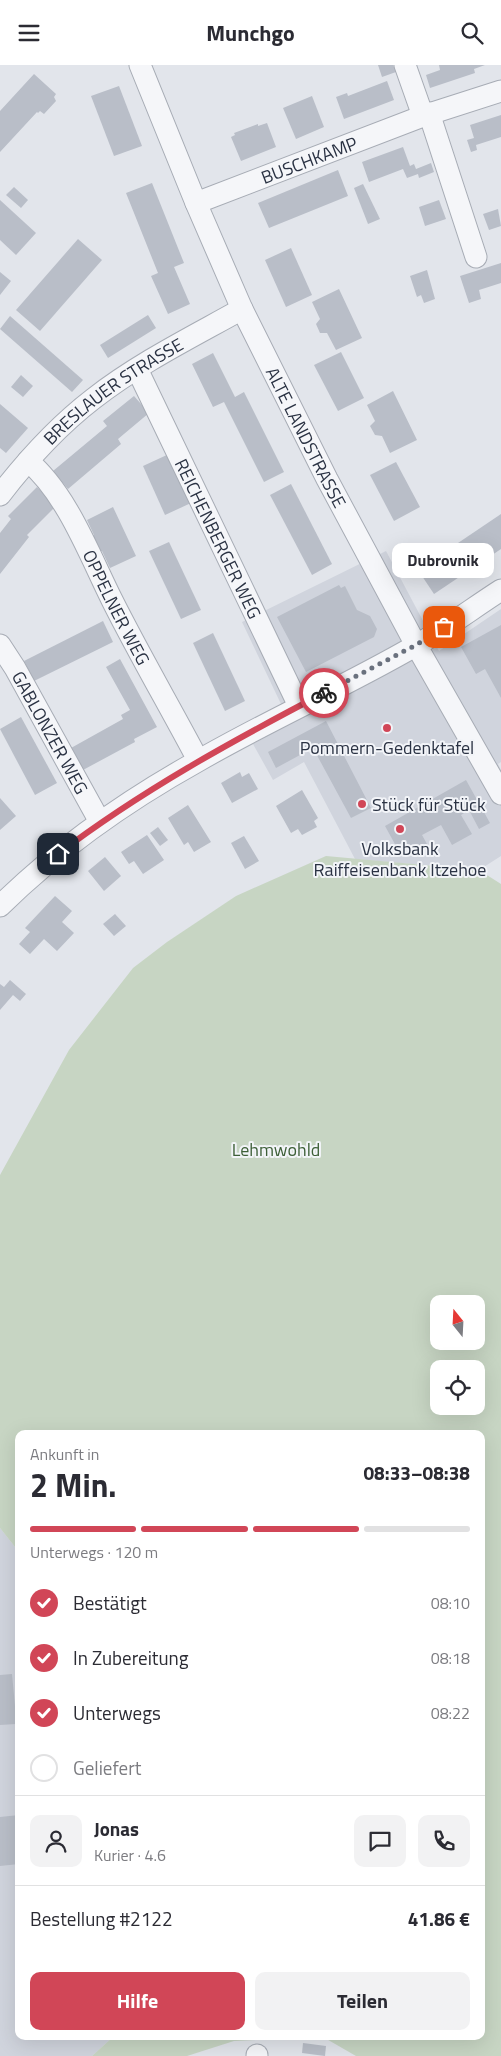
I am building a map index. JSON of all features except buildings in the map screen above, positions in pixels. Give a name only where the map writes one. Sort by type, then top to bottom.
[{"type":"street","name":"ALTE LANDSTRASSE","points":[[140,65],[196,203],[242,309],[327,479],[416,645],[474,760],[501,794]]},
{"type":"street","points":[[405,65],[426,115],[476,257]]},
{"type":"street","name":"BUSCHKAMP","points":[[196,203],[426,115],[501,91]]},
{"type":"street","name":"BRESLAUER STRASSE","points":[[2,488],[71,417],[92,400],[137,369],[242,309]]},
{"type":"street","name":"REICHENBERGER WEG","points":[[137,369],[299,706]]},
{"type":"street","name":"OPPELNER WEG","points":[[28,461],[47,478],[63,503],[198,760]]},
{"type":"street","points":[[0,906],[58,854],[100,821],[198,760],[416,645],[501,590]]},
{"type":"street","name":"GABLONZER WEG","points":[[0,645],[15,667],[100,821]]},
{"type":"shaded area","points":[[386,551],[439,651],[501,609],[501,762],[498,764],[501,770],[501,856],[479,870],[355,859],[304,762],[273,780],[253,744],[290,723],[242,622]]},
{"type":"shaded area","points":[[0,1528],[15,1547],[15,2040],[110,2040],[92,2056],[0,2056]]},
{"type":"green space","name":"Lehmwohld","points":[[326,856],[479,870],[501,884],[501,2056],[356,2056],[328,2040],[485,2040],[485,1430],[15,1430],[15,1547],[0,1528],[0,1175],[69,1050],[133,968],[167,942],[236,896]]},
{"type":"green space","name":"Lehmwohld","points":[[110,2040],[256,2040],[234,2041],[187,2056],[92,2056]]},
{"type":"way so far","points":[[324,693],[416,645],[444,627]]},
{"type":"place","name":"Dubrovnik","points":[[444,627]]},
{"type":"place","name":"Pommern-Gedenktafel","points":[[387,728]]},
{"type":"place","name":"Stück für Stück","points":[[362,804]]},
{"type":"place","name":"Volksbank Raiffeisenbank Itzehoe","points":[[400,829]]},
{"type":"route","points":[[58,854],[100,821],[198,760],[324,693]]}]
